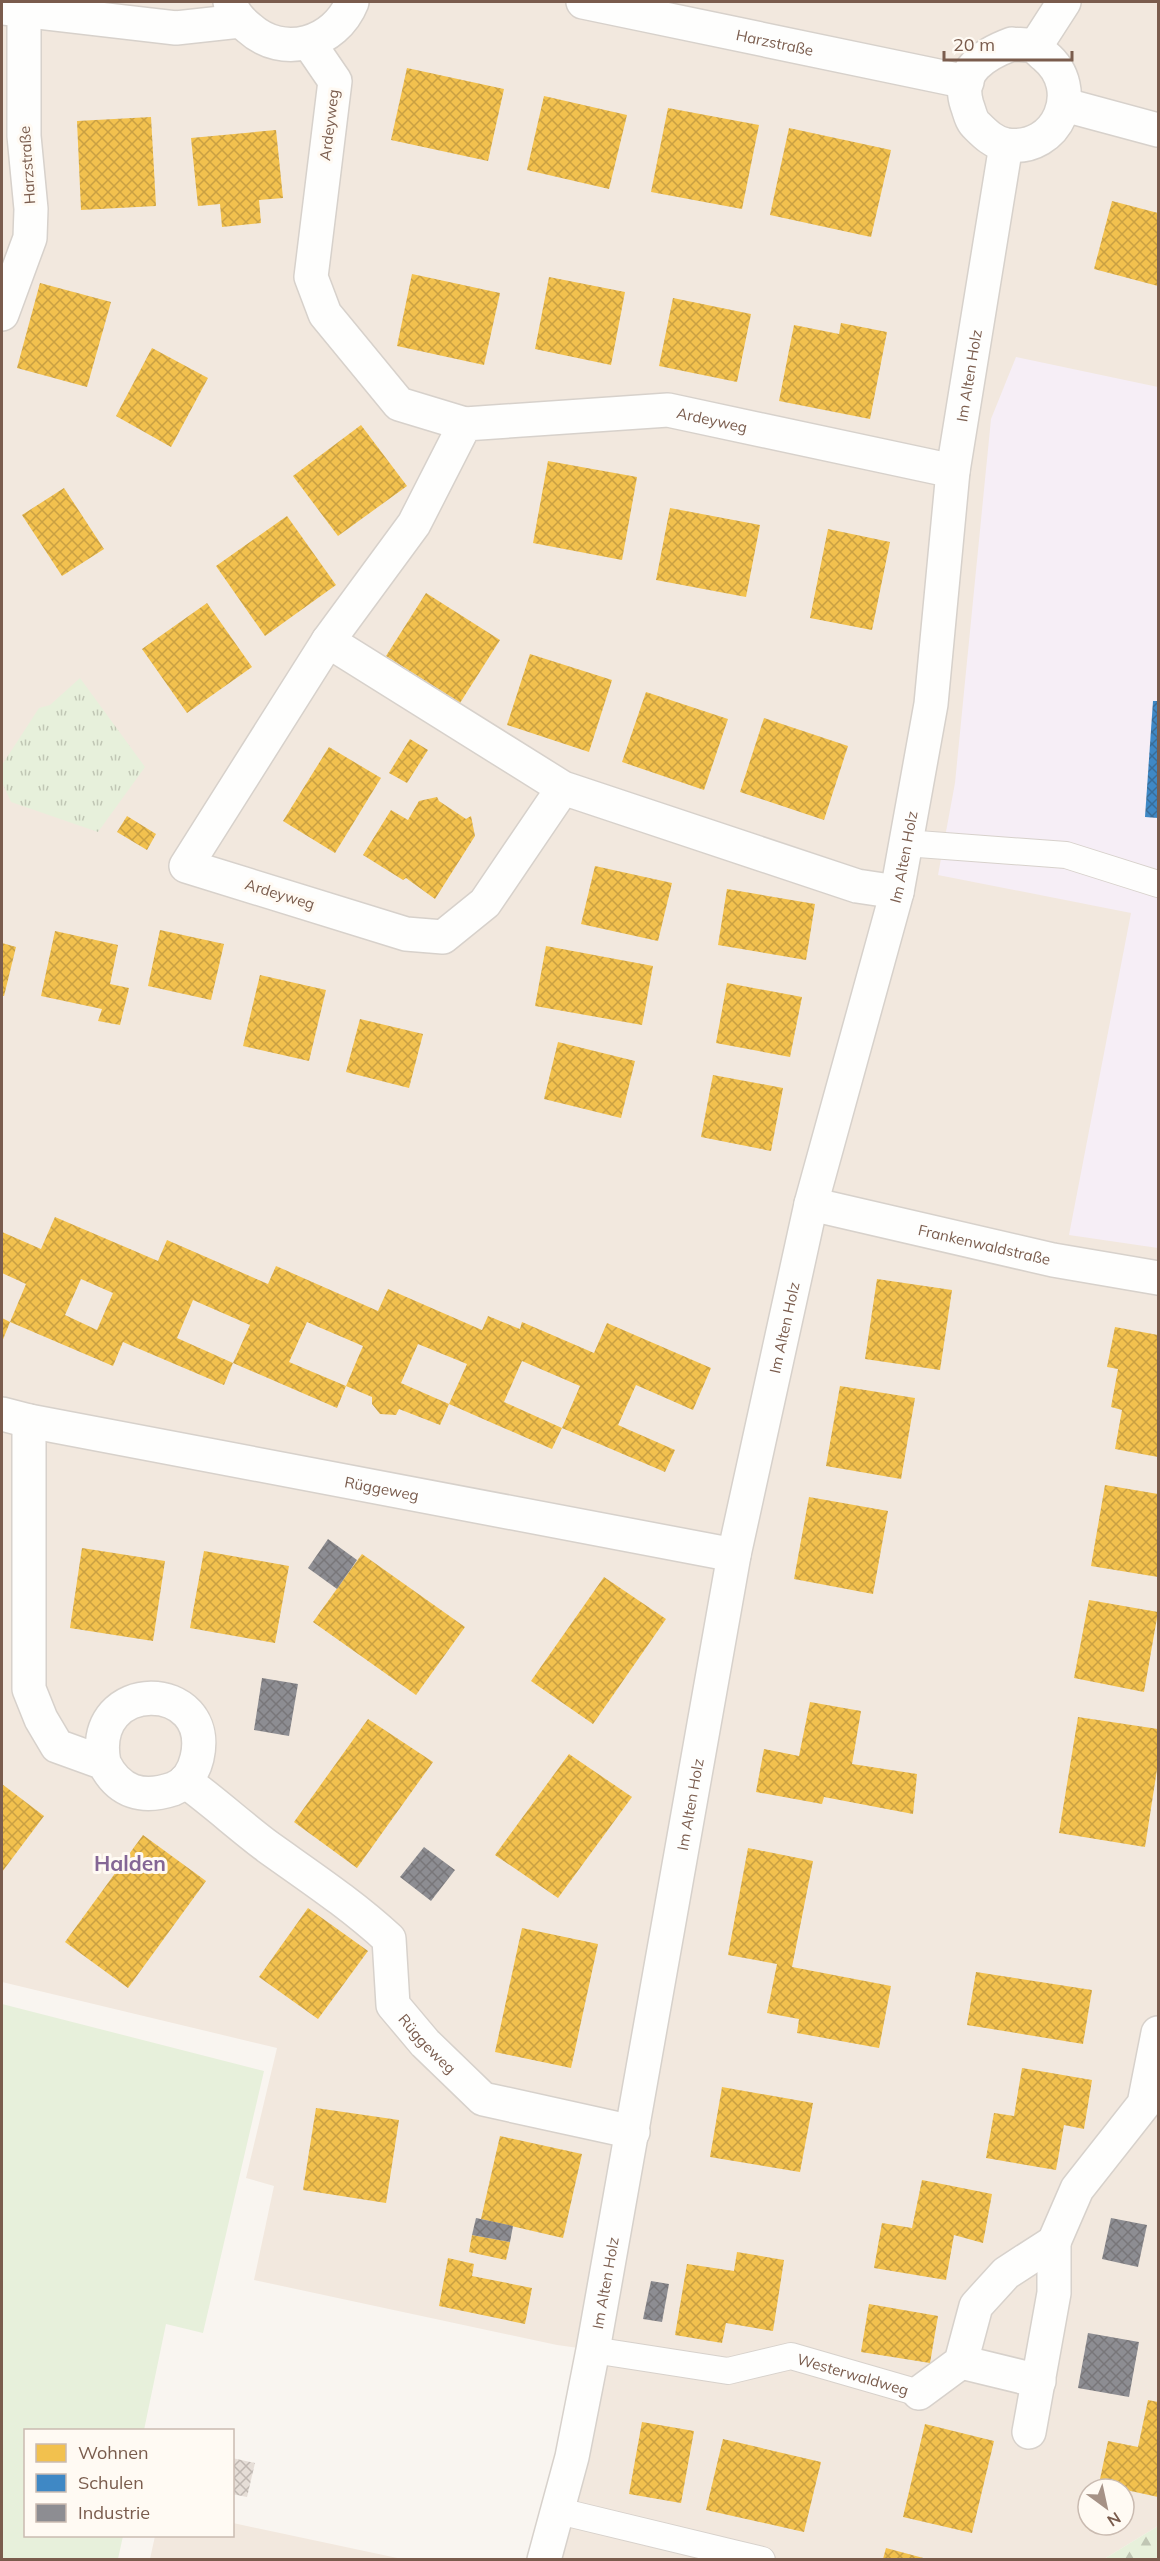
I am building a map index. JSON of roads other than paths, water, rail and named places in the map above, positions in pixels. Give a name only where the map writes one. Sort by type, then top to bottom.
[{"type":"street","name":"Harzstraße","points":[[2,314],[30,238],[31,209],[13,9],[176,28],[235,11],[258,36],[272,43],[296,46],[309,43],[333,30],[348,13],[352,2]]},
{"type":"street","name":"Harzstraße","points":[[583,2],[967,82]]},
{"type":"street","points":[[1035,47],[1064,2]]},
{"type":"street","name":"Ardeyweg","points":[[309,43],[335,81],[310,277],[325,314],[399,404],[465,424],[668,410],[953,471]]},
{"type":"street","points":[[1012,44],[1035,47],[1058,67],[1065,92],[1065,105],[1060,118],[1043,137],[1024,144],[1006,145],[992,140],[973,122],[964,97],[970,72],[988,53],[1012,44]]},
{"type":"street","points":[[1065,105],[1158,130]]},
{"type":"street","name":"Im Alten Holz","points":[[544,2559],[559,2511],[593,2350],[734,1555],[811,1204],[897,892],[931,704],[953,471],[1006,145]]},
{"type":"street","name":"Ardeyweg","points":[[465,424],[414,524],[328,641],[186,866],[406,934],[443,937],[485,903],[563,788]]},
{"type":"street","points":[[328,641],[563,788],[857,886],[897,892]]},
{"type":"street","name":"Frankenwaldstraße","points":[[811,1204],[1053,1260],[1158,1278]]},
{"type":"street","name":"Rüggeweg","points":[[633,2132],[483,2099],[425,2043],[393,2005],[389,1939],[355,1908],[267,1845],[228,1812],[185,1781],[178,1787],[153,1795],[128,1790],[109,1773],[104,1763],[57,1746],[41,1719],[29,1689],[15,1418],[734,1555]]},
{"type":"street","points":[[104,1763],[101,1749],[106,1723],[124,1704],[148,1696],[168,1699],[193,1719],[201,1743],[195,1768],[185,1781]]},
{"type":"street","points":[[1029,2432],[1054,2293],[1054,2242],[1077,2189],[1144,2104],[1158,2033]]},
{"type":"street","points":[[1039,2381],[961,2362],[976,2306],[1006,2273],[1054,2242]]},
{"type":"street","name":"Westerwaldweg","points":[[919,2393],[961,2362]]},
{"type":"lane","points":[[905,843],[1066,855],[1158,884]]},
{"type":"lane","name":"Westerwaldweg","points":[[593,2350],[728,2371],[791,2356],[919,2393]]},
{"type":"lane","points":[[559,2511],[762,2559]]},
{"type":"district","name":"Halden","points":[[130,1863]]}]
